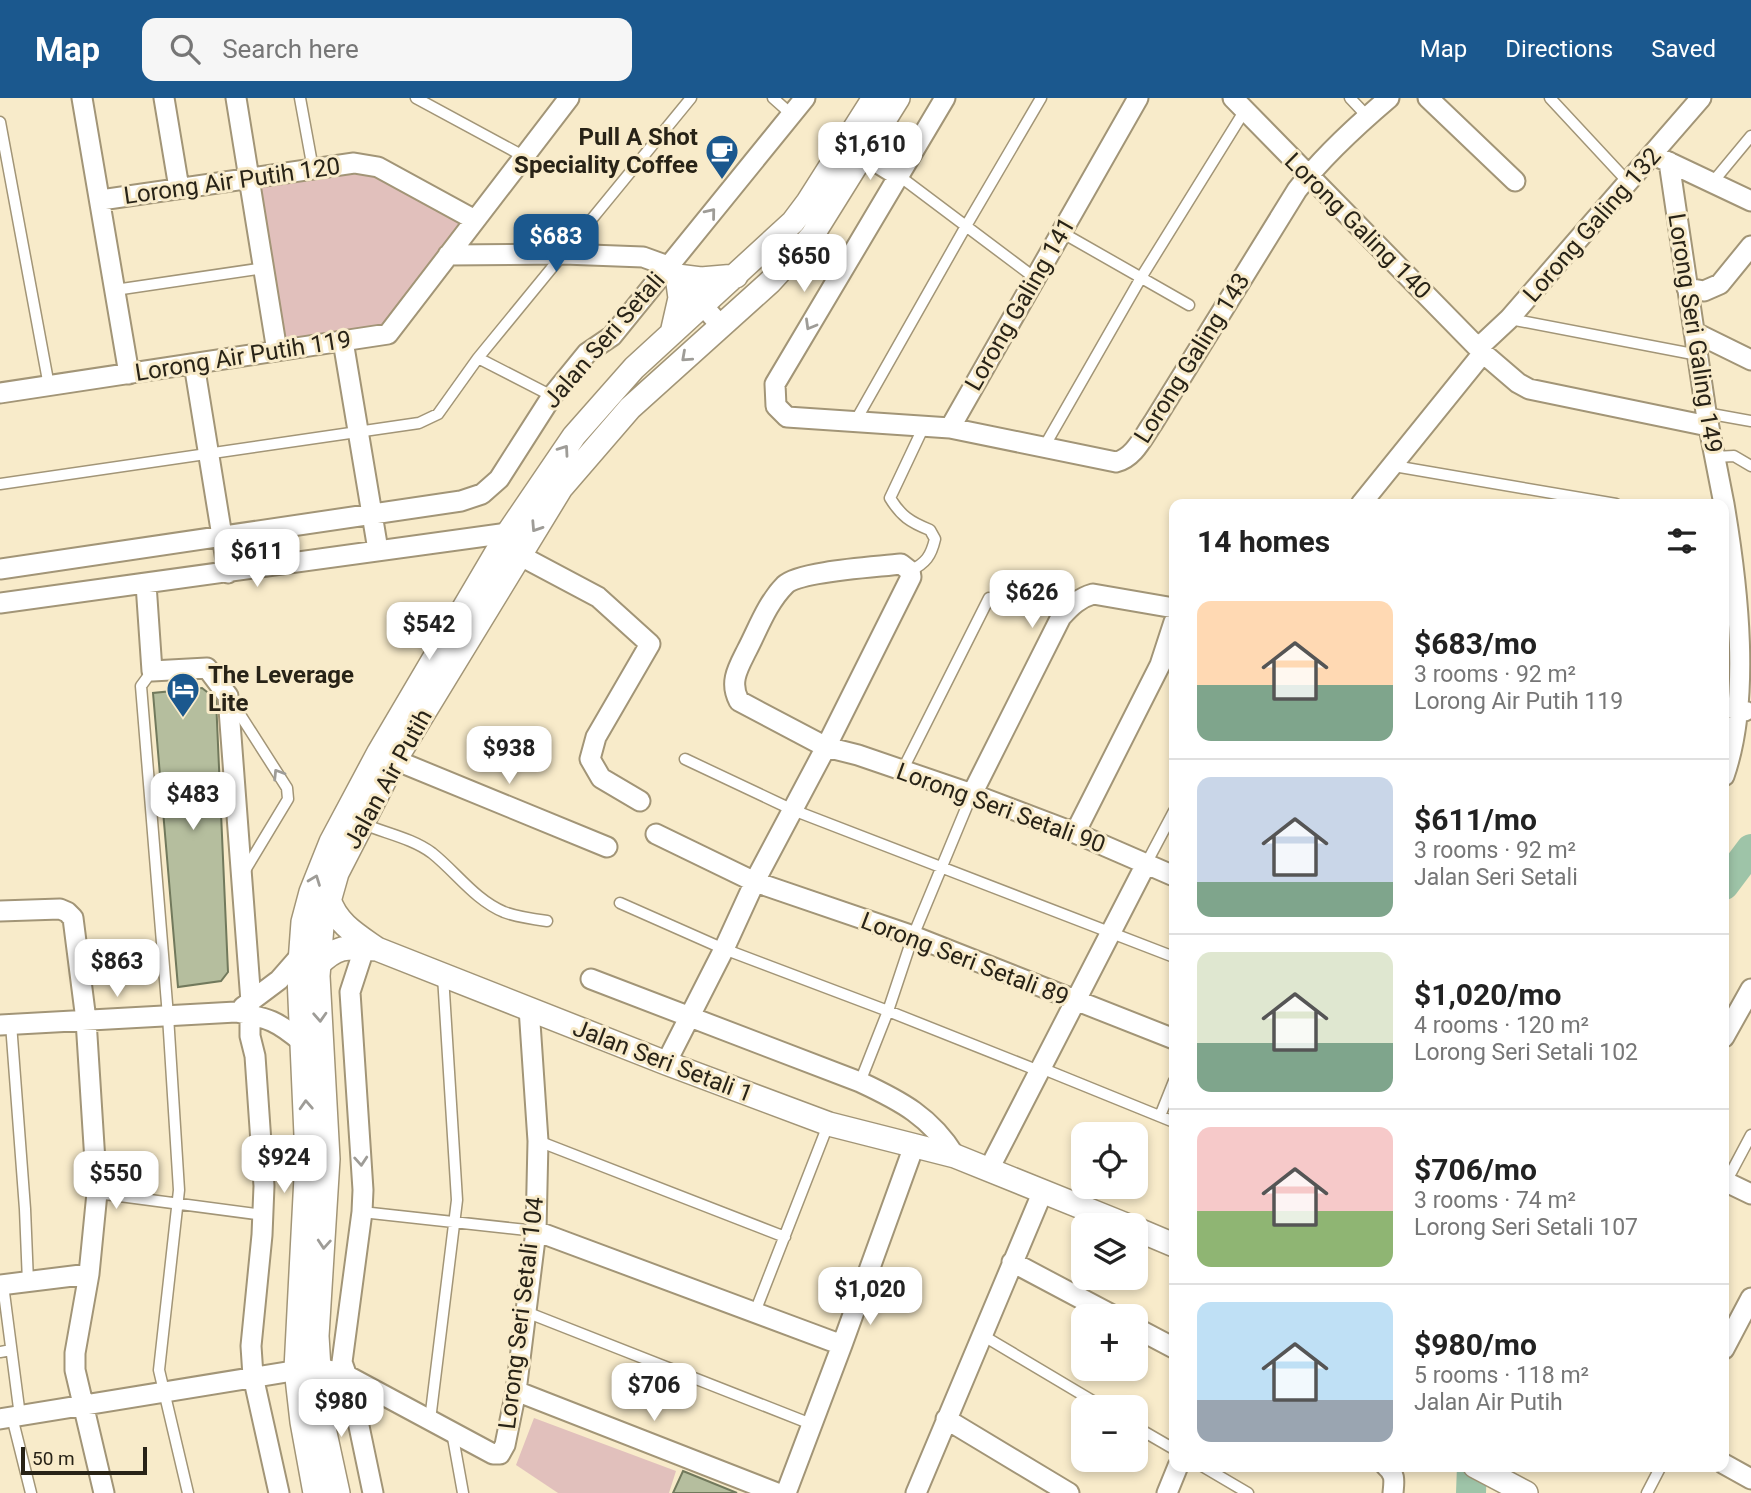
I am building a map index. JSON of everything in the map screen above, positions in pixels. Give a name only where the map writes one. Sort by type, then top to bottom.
[{"type":"street","points":[[82,98],[129,374]]},
{"type":"street","points":[[164,98],[179,188]]},
{"type":"street","points":[[236,98],[277,351]]},
{"type":"street","name":"Lorong Air Putih 119","points":[[0,393],[388,334],[569,98]]},
{"type":"street","name":"Jalan Seri Setali","points":[[0,569],[461,501],[482,494],[499,480],[552,397],[587,353],[612,336],[673,271],[805,98]]},
{"type":"street","name":"Jalan Air Putih","points":[[338,1493],[322,1419],[307,1368],[317,1336],[328,1159],[310,960],[303,922],[311,892],[331,842],[380,752],[508,533],[582,427],[634,368],[786,229],[808,202],[874,98]]},
{"type":"street","name":"Jalan Air Putih","points":[[315,1493],[302,1423],[307,1368],[307,1158],[302,1042],[310,960],[337,873],[395,760],[561,488],[629,408],[770,282],[812,236],[898,98]]},
{"type":"street","points":[[945,98],[775,384],[776,406],[787,416],[950,428]]},
{"type":"street","name":"Lorong Galing 141","points":[[950,428],[1139,98]]},
{"type":"street","name":"Lorong Galing 143","points":[[950,428],[1116,462],[1124,460],[1153,423],[1288,203],[1308,175],[1367,116],[1389,98]]},
{"type":"street","points":[[1428,98],[1516,181]]},
{"type":"street","name":"Lorong Galing 132","points":[[1365,499],[1394,466],[1481,350],[1629,183],[1661,158],[1701,98]]},
{"type":"street","name":"Lorong Galing 140","points":[[1239,104],[1481,350],[1518,383],[1529,389],[1707,419]]},
{"type":"street","points":[[863,154],[897,175]]},
{"type":"street","points":[[1661,158],[1751,201]]},
{"type":"street","name":"Lorong Seri Galing 149","points":[[1661,158],[1687,288],[1722,499]]},
{"type":"street","name":"Lorong Air Putih 120","points":[[101,200],[354,163],[378,167],[475,220]]},
{"type":"street","points":[[1687,288],[1704,290],[1720,284],[1751,246]]},
{"type":"street","points":[[448,255],[564,254],[643,257],[673,271],[701,279],[736,276]]},
{"type":"street","points":[[673,271],[721,326]]},
{"type":"street","points":[[672,333],[680,298],[673,271]]},
{"type":"street","points":[[1694,332],[1751,360]]},
{"type":"street","points":[[343,341],[378,550]]},
{"type":"street","points":[[194,363],[228,573]]},
{"type":"street","points":[[0,603],[508,533]]},
{"type":"street","points":[[519,555],[598,597],[650,644],[596,737],[590,759],[601,778],[640,801]]},
{"type":"street","name":"Lorong Seri Setali 90","points":[[910,571],[901,564],[802,576],[786,584],[774,598],[736,673],[734,692],[738,701],[826,747],[858,755],[972,794],[1075,833],[1169,874]]},
{"type":"street","name":"Lorong Seri Galing 149","points":[[1729,565],[1745,710],[1737,748],[1729,765]]},
{"type":"street","points":[[666,1063],[908,582],[910,571]]},
{"type":"street","points":[[146,584],[152,671],[207,668],[228,695],[242,876],[246,1009],[255,1056],[264,1186],[251,1346],[253,1377],[279,1493]]},
{"type":"street","points":[[972,794],[1061,617],[1073,604],[1083,597],[1107,595],[1169,607]]},
{"type":"street","points":[[1075,833],[1163,667],[1169,642]]},
{"type":"street","points":[[1729,708],[1745,710]]},
{"type":"street","points":[[395,760],[607,847]]},
{"type":"street","name":"Lorong Seri Setali 89","points":[[656,834],[755,882],[913,936],[1169,1038]]},
{"type":"street","points":[[989,1169],[1146,864]]},
{"type":"street","name":"Jalan Seri Setali 1","points":[[329,899],[338,918],[370,949],[828,1124],[955,1156],[1097,1213]]},
{"type":"street","points":[[0,911],[60,909],[73,918],[86,1020],[97,1193],[75,1370],[104,1493]]},
{"type":"street","points":[[246,1009],[279,980],[310,960],[340,948],[370,949],[350,992],[363,1190],[342,1362],[351,1388],[373,1493]]},
{"type":"street","name":"Jalan Seri Setali 1","points":[[590,979],[860,1082],[885,1094],[926,1120],[942,1134],[955,1156]]},
{"type":"street","points":[[1729,1028],[1750,992]]},
{"type":"street","name":"Lorong Seri Setali 104","points":[[307,1368],[346,1375],[493,1454],[500,1454],[505,1445],[516,1391],[536,1231],[537,1141],[529,1008]]},
{"type":"street","points":[[5,1025],[246,1009],[277,1022],[302,1042]]},
{"type":"street","points":[[786,1493],[914,1146]]},
{"type":"street","points":[[1729,1185],[1751,1194]]},
{"type":"street","points":[[916,1493],[1043,1191]]},
{"type":"street","points":[[536,1231],[842,1345]]},
{"type":"street","points":[[1148,1234],[1169,1243]]},
{"type":"street","points":[[1012,1262],[1091,1304]]},
{"type":"street","points":[[1,1285],[89,1273]]},
{"type":"street","points":[[1729,1340],[1750,1301]]},
{"type":"street","points":[[1148,1334],[1169,1345]]},
{"type":"street","points":[[11,1418],[307,1368]]},
{"type":"street","points":[[516,1391],[777,1493]]},
{"type":"street","points":[[946,1419],[1069,1493]]},
{"type":"street","points":[[1729,1467],[1751,1479]]},
{"type":"street","points":[[1167,1493],[1176,1472]]},
{"type":"street","points":[[1390,1472],[1394,1479],[1392,1493]]},
{"type":"street","points":[[1486,1472],[1526,1493]]},
{"type":"lane","points":[[300,98],[313,169]]},
{"type":"lane","points":[[416,98],[526,157]]},
{"type":"lane","points":[[0,484],[419,423],[438,414],[478,358],[691,98]]},
{"type":"lane","points":[[773,98],[792,114]]},
{"type":"lane","points":[[856,420],[1041,98]]},
{"type":"lane","points":[[1350,98],[1367,116]]},
{"type":"lane","points":[[1550,98],[1629,183]]},
{"type":"lane","points":[[1044,448],[1239,104]]},
{"type":"lane","points":[[0,122],[49,386]]},
{"type":"lane","points":[[1712,183],[1751,136]]},
{"type":"lane","points":[[897,175],[1035,278]]},
{"type":"lane","points":[[1061,232],[1189,305]]},
{"type":"lane","points":[[115,290],[264,268]]},
{"type":"lane","points":[[1509,319],[1698,355]]},
{"type":"lane","points":[[478,358],[552,397]]},
{"type":"lane","points":[[1707,419],[1751,421]]},
{"type":"lane","points":[[910,571],[924,564],[931,555],[935,539],[930,530],[910,522],[899,513],[890,498],[925,426]]},
{"type":"lane","points":[[1715,457],[1734,456],[1751,466]]},
{"type":"lane","points":[[1394,466],[1587,499]]},
{"type":"lane","points":[[902,772],[989,598]]},
{"type":"lane","points":[[152,671],[141,686],[168,1016],[178,1203],[159,1352],[162,1392],[188,1493]]},
{"type":"lane","points":[[228,695],[287,788],[288,799],[242,876]]},
{"type":"lane","points":[[685,759],[793,810],[1169,955]]},
{"type":"lane","points":[[860,1082],[913,936],[972,794]]},
{"type":"lane","points":[[1146,864],[1169,820]]},
{"type":"lane","points":[[361,823],[430,851],[472,891],[503,911],[547,921]]},
{"type":"lane","points":[[620,903],[724,949],[1169,1120]]},
{"type":"lane","points":[[430,1420],[457,1185],[443,975]]},
{"type":"lane","points":[[5,1025],[25,1209],[28,1282]]},
{"type":"lane","points":[[1160,1116],[1169,1094]]},
{"type":"lane","points":[[755,1312],[828,1124]]},
{"type":"lane","points":[[1729,1176],[1751,1135]]},
{"type":"lane","points":[[537,1141],[785,1237]]},
{"type":"lane","points":[[97,1193],[263,1215]]},
{"type":"lane","points":[[362,1212],[536,1231]]},
{"type":"lane","points":[[1,1285],[11,1350],[11,1418],[31,1493]]},
{"type":"lane","points":[[526,1312],[811,1424]]},
{"type":"lane","points":[[982,1335],[1083,1395]]},
{"type":"lane","points":[[0,1352],[11,1350]]},
{"type":"lane","points":[[452,1431],[463,1493]]},
{"type":"lane","points":[[1148,1433],[1169,1446]]},
{"type":"lane","points":[[1212,1472],[1248,1493]]},
{"type":"lane","points":[[1647,1493],[1658,1472]]},
{"type":"shaded area","points":[[365,171],[464,221],[384,327],[281,343],[257,186]]},
{"type":"shaded area","points":[[534,1418],[676,1471],[669,1493],[558,1493],[516,1465]]},
{"type":"building","points":[[202,688],[216,699],[228,972],[221,981],[178,987],[153,693]]},
{"type":"building","points":[[683,1471],[737,1493],[673,1493]]},
{"type":"waterway","points":[[1729,878],[1751,849]]},
{"type":"waterway","points":[[1471,1493],[1472,1472]]},
{"type":"place","name":"Pull A Shot Speciality Coffee","points":[[722,181]]},
{"type":"place","name":"The Leverage Lite","points":[[183,719]]}]
